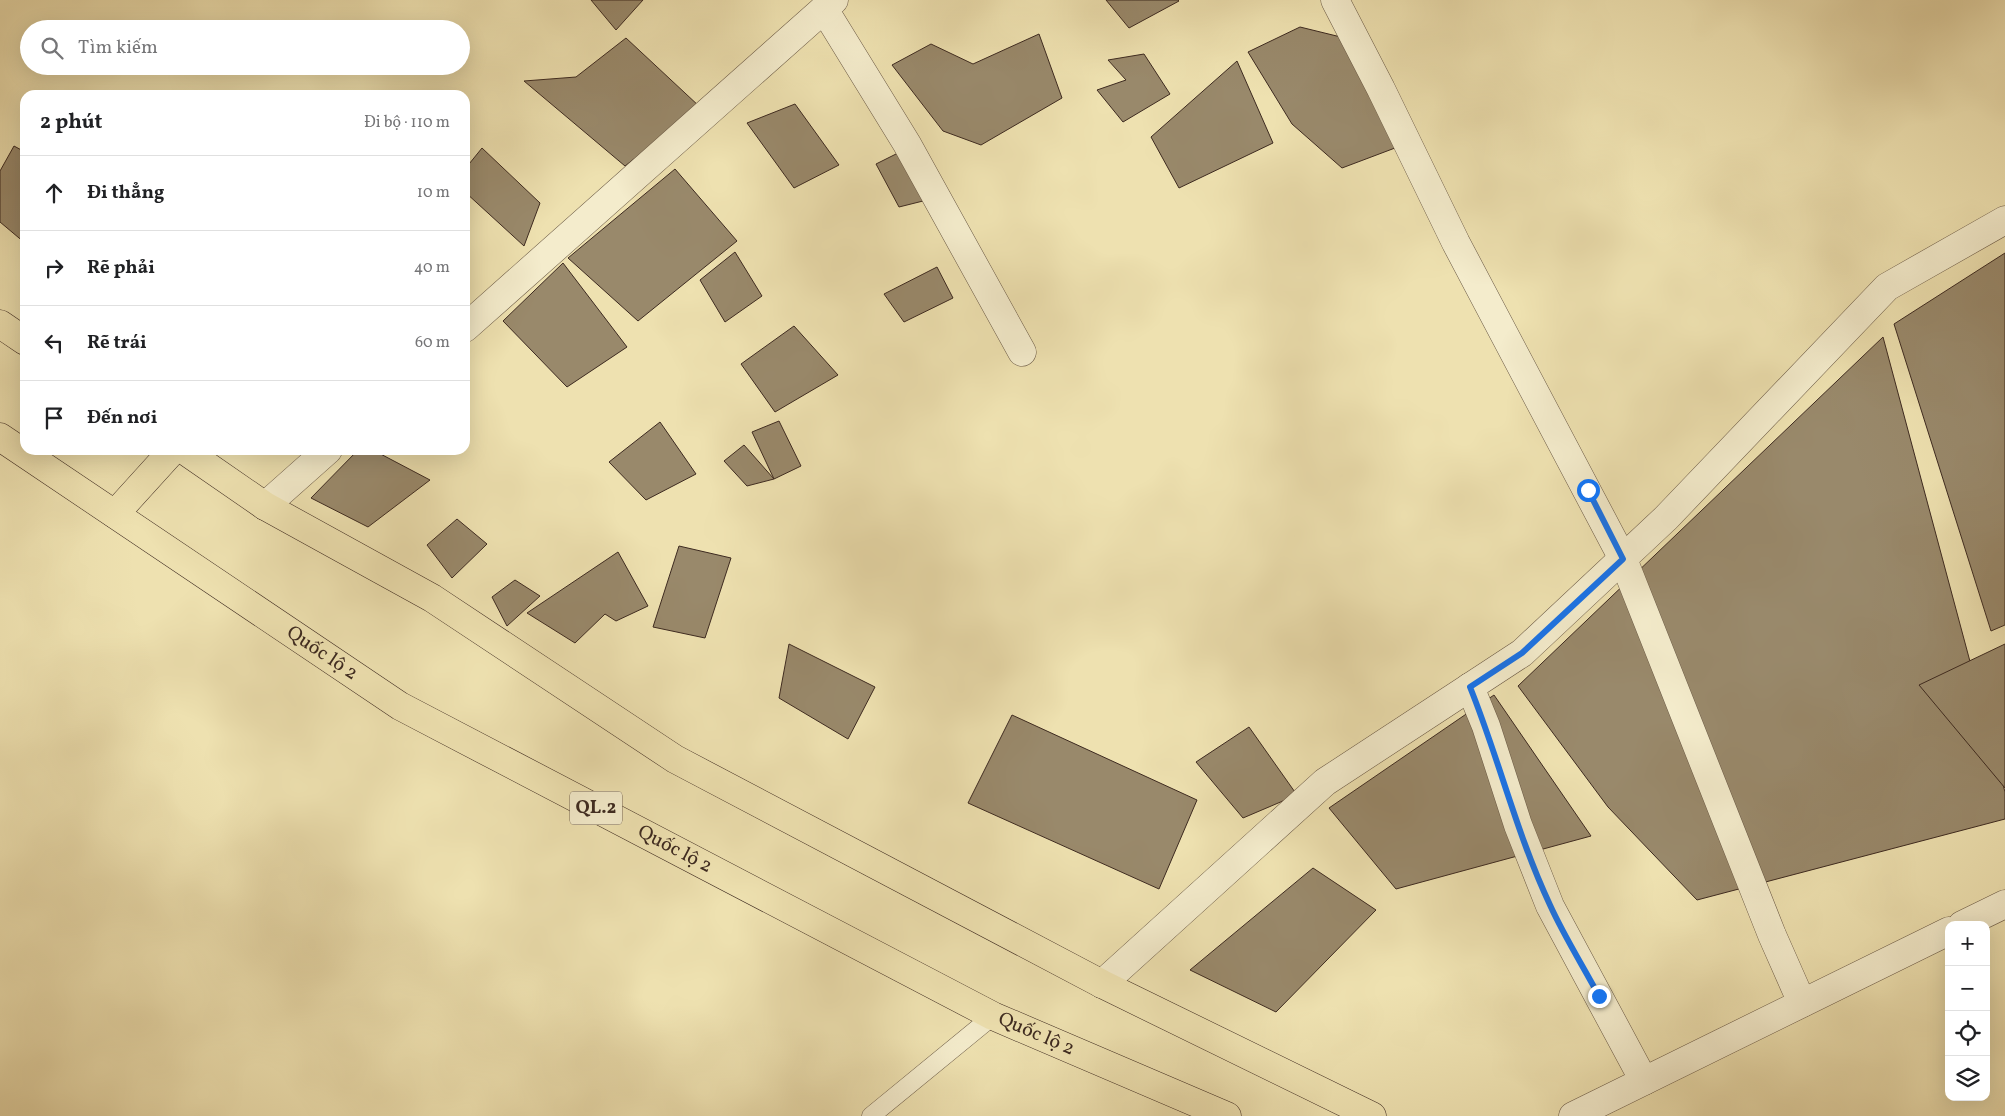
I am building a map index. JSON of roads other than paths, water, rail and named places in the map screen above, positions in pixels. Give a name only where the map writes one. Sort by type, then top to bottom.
[{"type":"highway","points":[[0,324],[20,338]]},
{"type":"highway","name":"Quốc lộ 2","points":[[0,436],[20,450]]},
{"type":"highway","name":"Quốc lộ 2","points":[[28,455],[400,706],[992,1016],[1224,1115]]},
{"type":"highway","points":[[115,514],[168,455]]},
{"type":"highway","points":[[191,455],[265,506],[432,598],[675,759],[1102,984],[1372,1116]]},
{"type":"street","points":[[1335,0],[1381,89],[1456,243],[1623,559],[1772,935],[1802,1003]]},
{"type":"street","points":[[470,324],[829,5],[1022,352]]},
{"type":"street","points":[[1102,984],[1325,782],[1522,653],[1666,518],[1887,286],[2005,220]]},
{"type":"street","points":[[265,506],[322,455]]},
{"type":"street","points":[[1470,687],[1486,726],[1518,825],[1550,906],[1644,1081]]},
{"type":"street","points":[[1970,921],[2005,904]]},
{"type":"street","points":[[1573,1116],[1945,933]]},
{"type":"lane","points":[[871,1116],[992,1016]]}]
